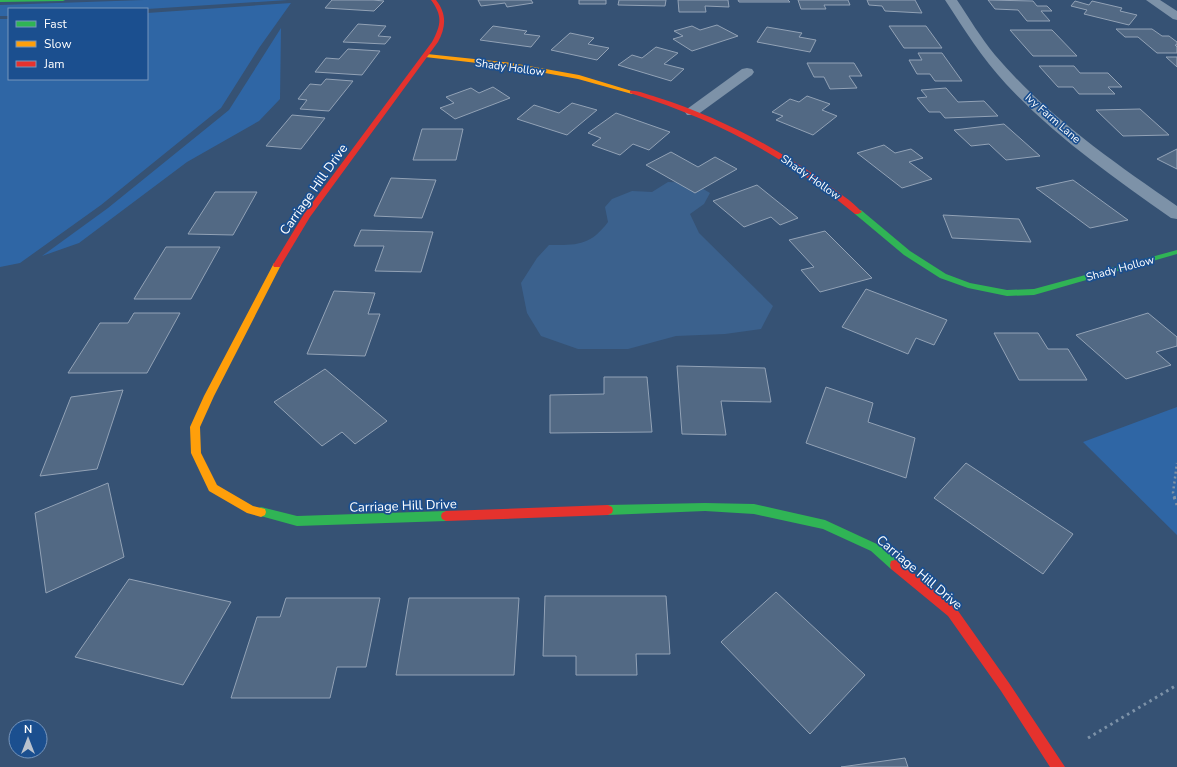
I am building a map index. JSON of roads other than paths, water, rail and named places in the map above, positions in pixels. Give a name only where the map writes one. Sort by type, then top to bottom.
[{"type":"street","points":[[0,1],[63,0]]},
{"type":"street","name":"Carriage Hill Drive","points":[[433,0],[439,6],[444,19],[441,34],[427,56],[307,216],[273,272],[208,396],[195,427],[196,453],[213,488],[251,510],[297,521],[705,507],[754,509],[825,525],[875,548],[952,612],[1005,687],[1058,767]]},
{"type":"street","name":"Ivy Farm Lane","points":[[951,0],[991,58],[1040,109],[1084,146],[1177,214]]},
{"type":"street","points":[[1152,0],[1177,16]]},
{"type":"street","name":"Shady Hollow","points":[[427,56],[512,65],[579,77],[637,93],[692,112],[750,137],[799,166],[842,198],[907,253],[943,276],[968,285],[1007,293],[1034,292],[1177,252]]},
{"type":"street","points":[[692,112],[747,72]]}]
